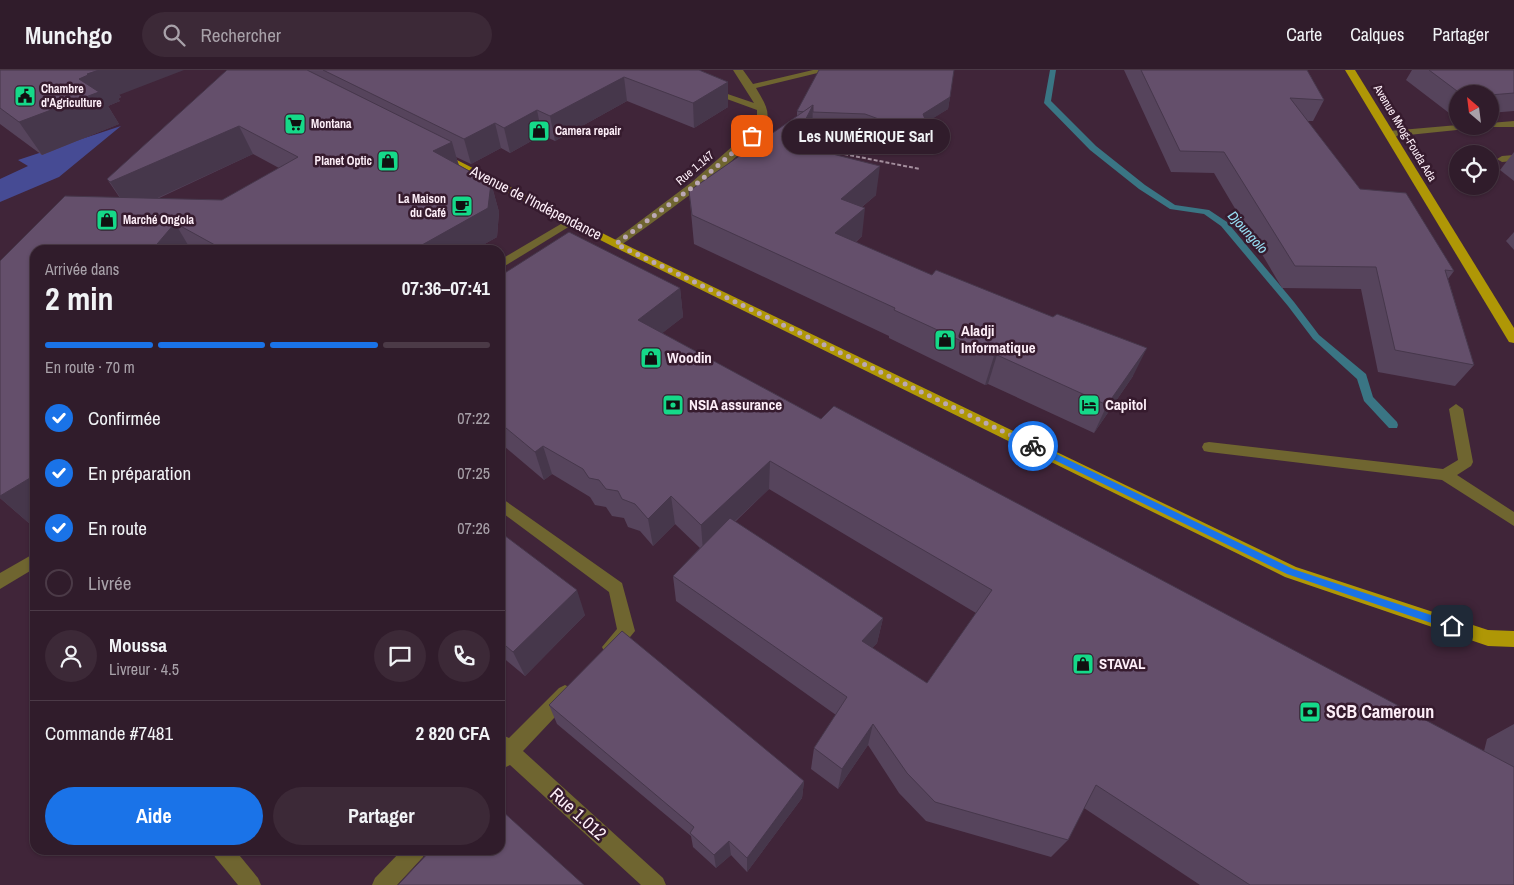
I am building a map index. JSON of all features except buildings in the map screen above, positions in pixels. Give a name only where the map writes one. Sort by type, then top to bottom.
[{"type":"main road","name":"Avenue Mvog-Fouda Ada","points":[[1350,70],[1514,339]]},
{"type":"main road","name":"Avenue de l'Indépendance","points":[[428,148],[616,244],[1290,572],[1488,638],[1514,639]]},
{"type":"street","points":[[738,70],[750,87],[760,108]]},
{"type":"street","points":[[750,87],[826,70]]},
{"type":"street","points":[[697,86],[760,108]]},
{"type":"street","name":"Rue 1.147","points":[[616,244],[694,186],[752,136],[762,121],[760,108]]},
{"type":"street","points":[[1499,125],[1514,124]]},
{"type":"street","points":[[1389,134],[1449,129]]},
{"type":"street","points":[[1502,159],[1514,158]]},
{"type":"street","points":[[505,262],[571,220]]},
{"type":"street","points":[[1445,476],[1466,462],[1456,409]]},
{"type":"street","points":[[1209,447],[1445,476],[1514,520]]},
{"type":"street","points":[[505,507],[616,588],[626,631],[598,660]]},
{"type":"street","points":[[0,582],[30,563]]},
{"type":"street","points":[[505,750],[578,681]]},
{"type":"street","name":"Rue 1.012","points":[[505,754],[656,885]]},
{"type":"street","points":[[226,855],[251,885]]},
{"type":"street","points":[[382,885],[411,855]]},
{"type":"path","points":[[801,146],[920,168]]},
{"type":"shaded area","points":[[121,126],[59,177],[0,202],[0,179],[28,166],[18,160]]},
{"type":"waterway","name":"Djoungolo","points":[[1053,70],[1047,101],[1093,148],[1142,187],[1173,207],[1206,212],[1224,224],[1316,337],[1362,377],[1368,398],[1393,425]]},
{"type":"way so far","points":[[752,136],[694,186],[616,244],[1033,446]]},
{"type":"place","name":"Chambre d'Agriculture","points":[[25,96]]},
{"type":"place","name":"Montana","points":[[295,124]]},
{"type":"place","name":"Camera repair","points":[[539,131]]},
{"type":"place","name":"Les NUMÉRIQUE Sarl","points":[[752,136]]},
{"type":"place","name":"Planet Optic","points":[[388,161]]},
{"type":"place","name":"La Maison du Café","points":[[462,206]]},
{"type":"place","name":"Marché Ongola","points":[[107,220]]},
{"type":"place","name":"Aladji Informatique","points":[[945,340]]},
{"type":"place","name":"Woodin","points":[[651,358]]},
{"type":"place","name":"NSIA assurance","points":[[673,405]]},
{"type":"place","name":"Capitol","points":[[1089,405]]},
{"type":"place","name":"STAVAL","points":[[1083,664]]},
{"type":"place","name":"SCB Cameroun","points":[[1310,712]]},
{"type":"route","points":[[1033,446],[1290,572],[1452,626]]}]
